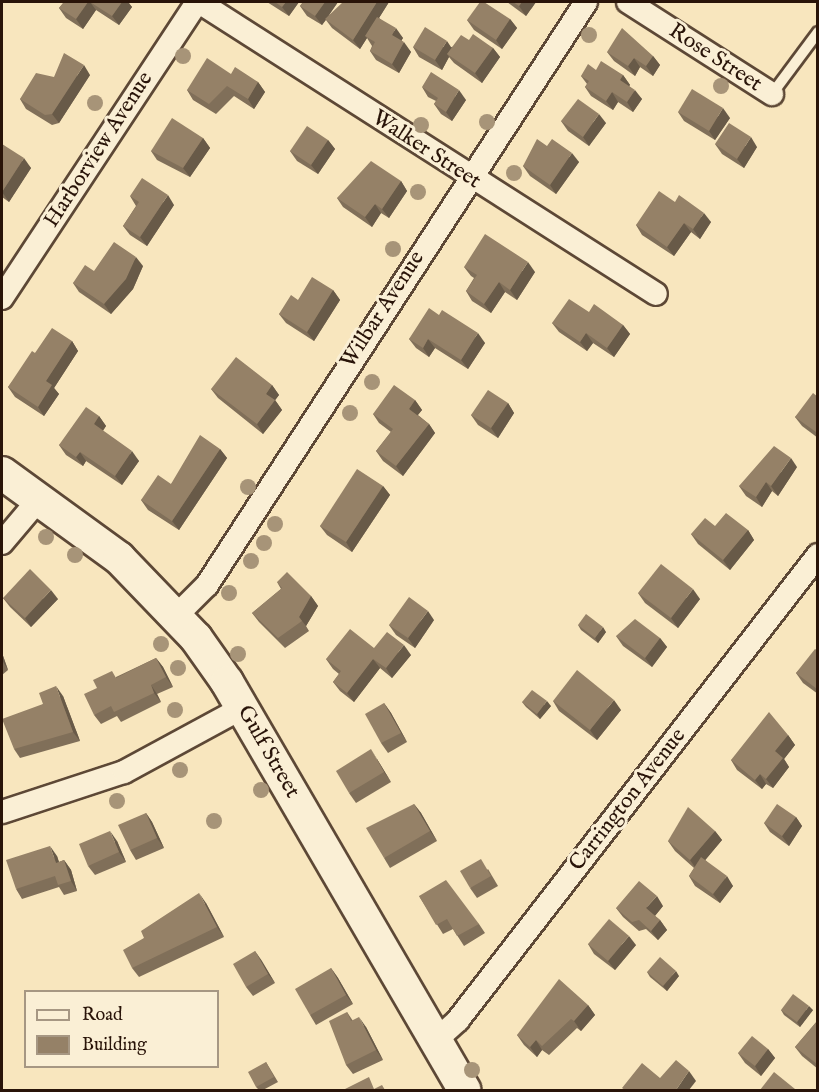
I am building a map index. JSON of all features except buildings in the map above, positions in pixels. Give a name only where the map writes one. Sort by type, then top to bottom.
[{"type":"main road","name":"Gulf Street","points":[[2,473],[40,498],[119,558],[177,615],[242,708],[464,1090]]},
{"type":"street","name":"Walker Street","points":[[198,2],[467,177],[656,294]]},
{"type":"street","name":"Harborview Avenue","points":[[2,298],[198,2]]},
{"type":"street","name":"Wilbar Avenue","points":[[177,615],[207,585],[467,177],[586,2]]},
{"type":"street","name":"Rose Street","points":[[628,2],[772,94]]},
{"type":"street","points":[[2,543],[40,498]]},
{"type":"street","name":"Carrington Avenue","points":[[435,1041],[458,1020],[818,555]]},
{"type":"street","points":[[2,812],[124,772],[242,708]]},
{"type":"lane","points":[[772,94],[818,32]]}]
